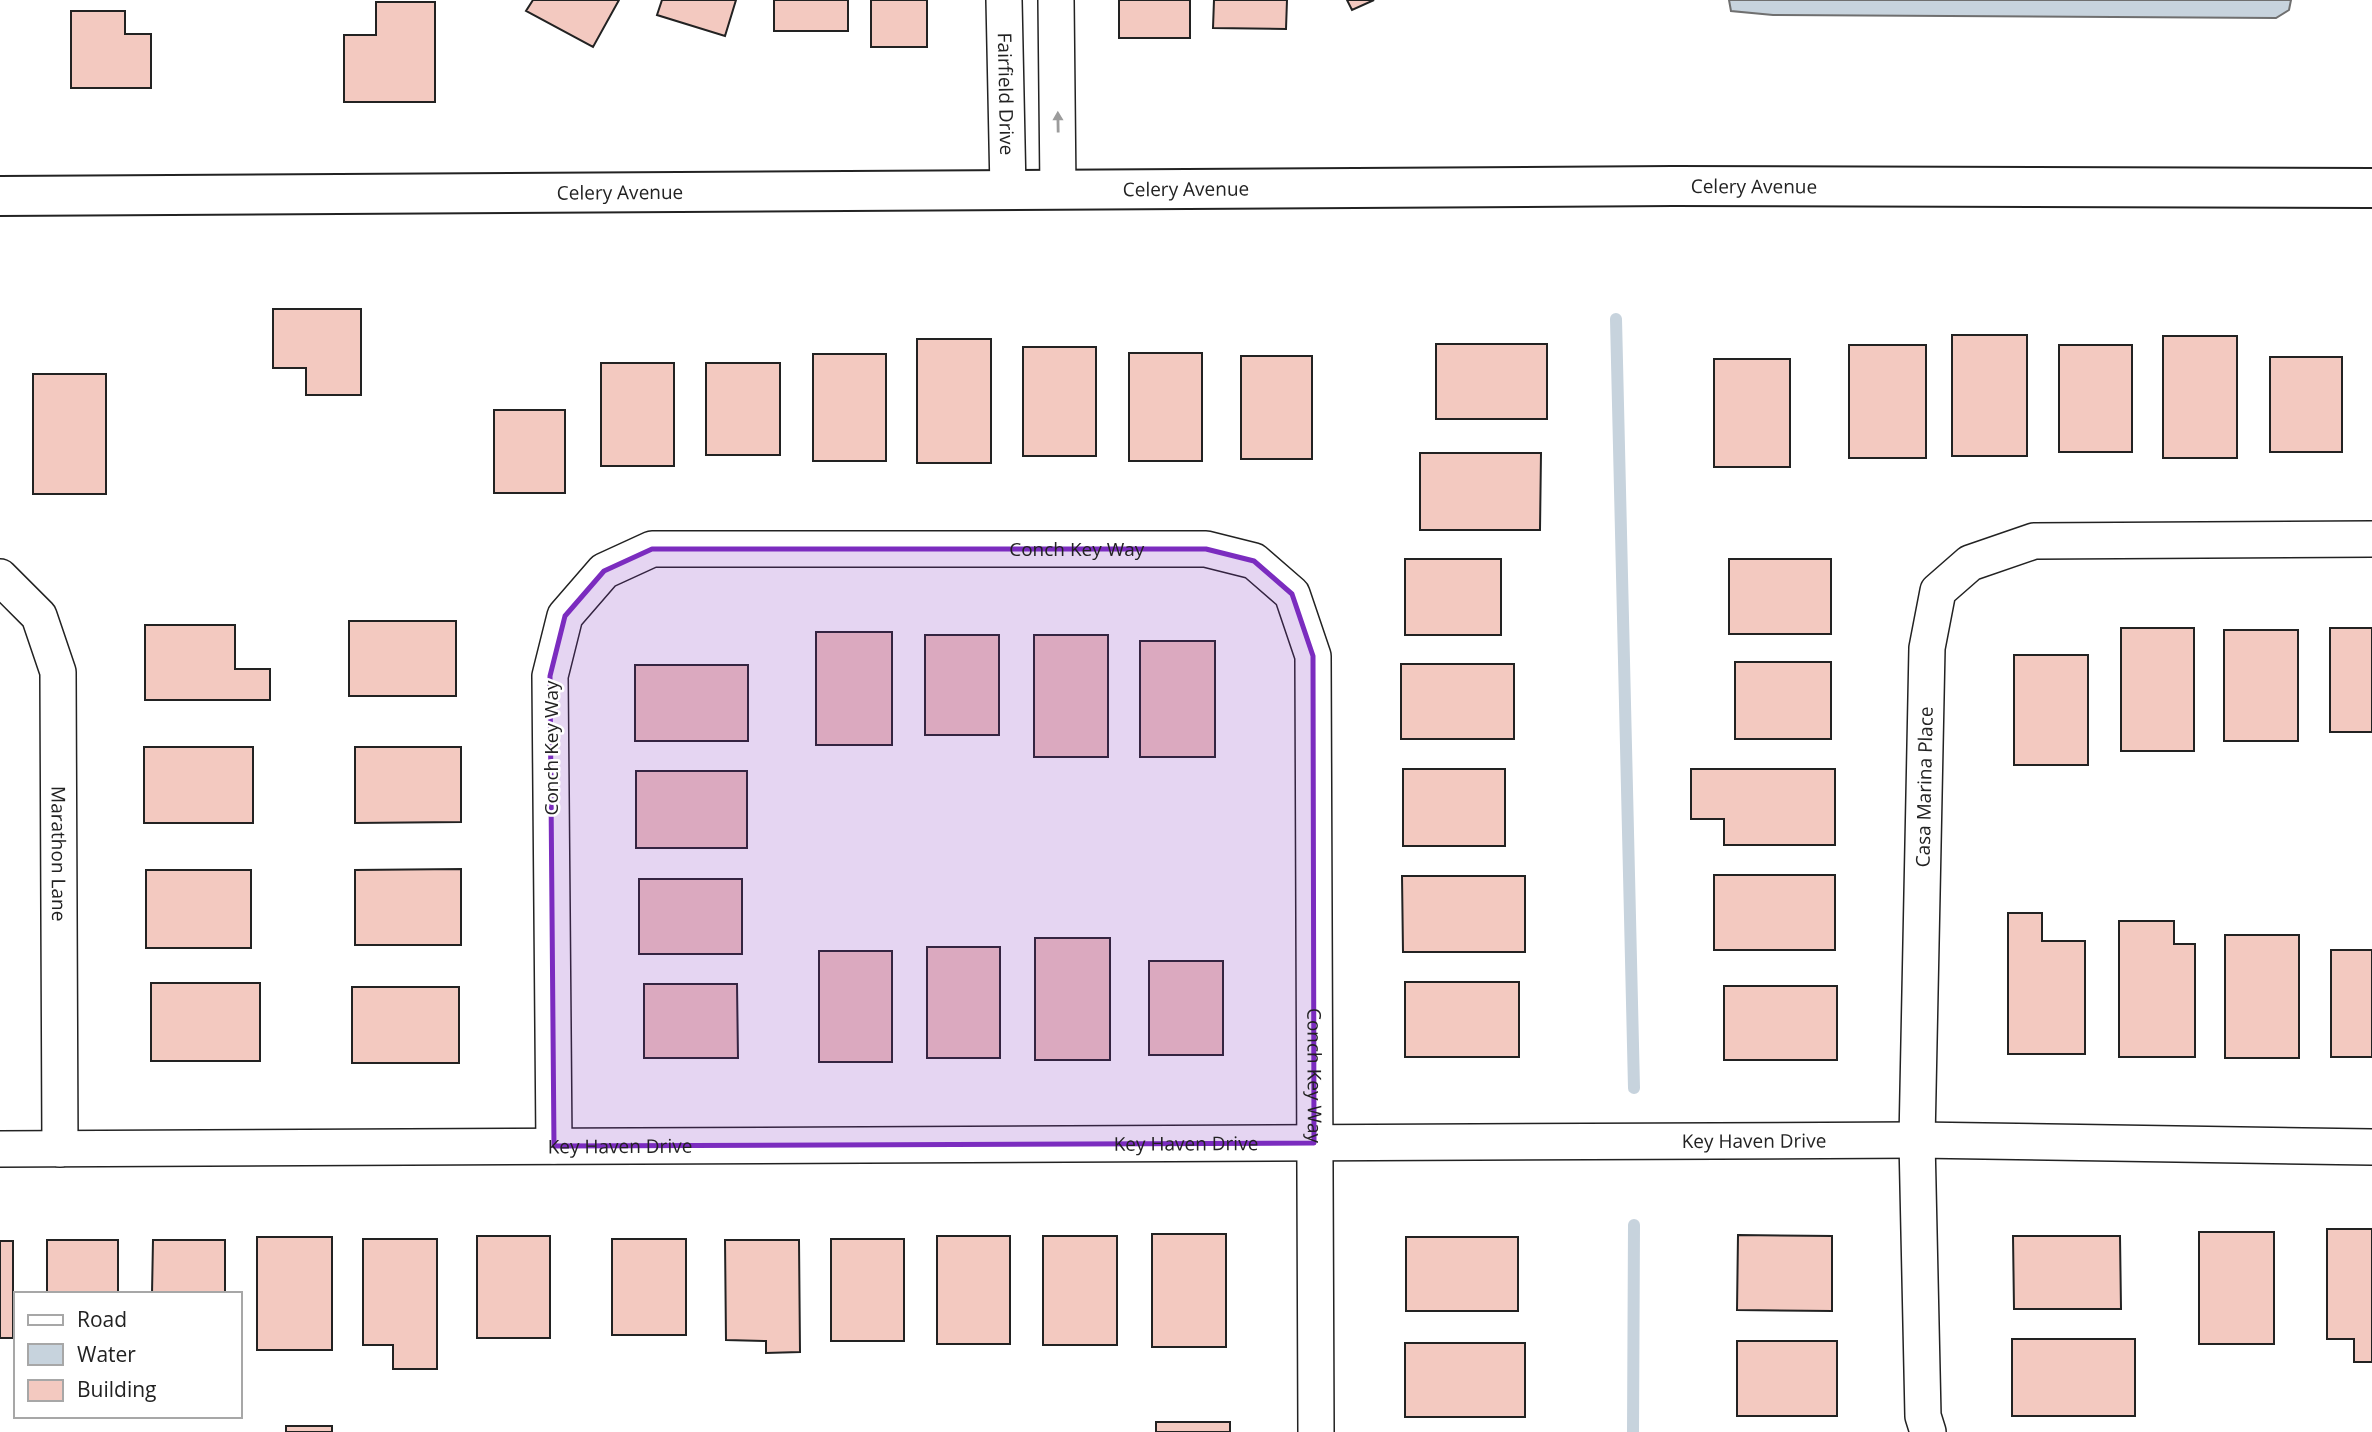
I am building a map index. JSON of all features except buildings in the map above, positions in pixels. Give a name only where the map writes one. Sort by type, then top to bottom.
[{"type":"main road","name":"Celery Avenue","points":[[0,196],[1659,186],[2372,188]]},
{"type":"street","name":"Fairfield Drive","points":[[1004,0],[1008,190]]},
{"type":"street","points":[[1056,0],[1058,190]]},
{"type":"street","name":"Casa Marina Place","points":[[1928,1432],[1923,1416],[1917,1140],[1927,648],[1938,591],[1970,563],[2034,541],[2372,539]]},
{"type":"street","name":"Conch Key Way","points":[[554,1146],[550,676],[565,616],[604,571],[652,549],[1206,549],[1254,561],[1292,594],[1313,656],[1316,1432]]},
{"type":"street","name":"Marathon Lane","points":[[0,577],[39,616],[58,672],[60,1149]]},
{"type":"street","name":"Key Haven Drive","points":[[0,1149],[1917,1140],[2372,1147]]},
{"type":"highlighted area","points":[[652,549],[1206,549],[1254,561],[1292,594],[1313,656],[1314,1143],[554,1146],[550,676],[565,616],[604,571]]},
{"type":"water","points":[[1729,0],[2291,0],[2289,10],[2276,18],[1773,15],[1731,11]]},
{"type":"waterway","points":[[1616,319],[1634,1088]]},
{"type":"waterway","points":[[1633,1432],[1634,1225]]}]
